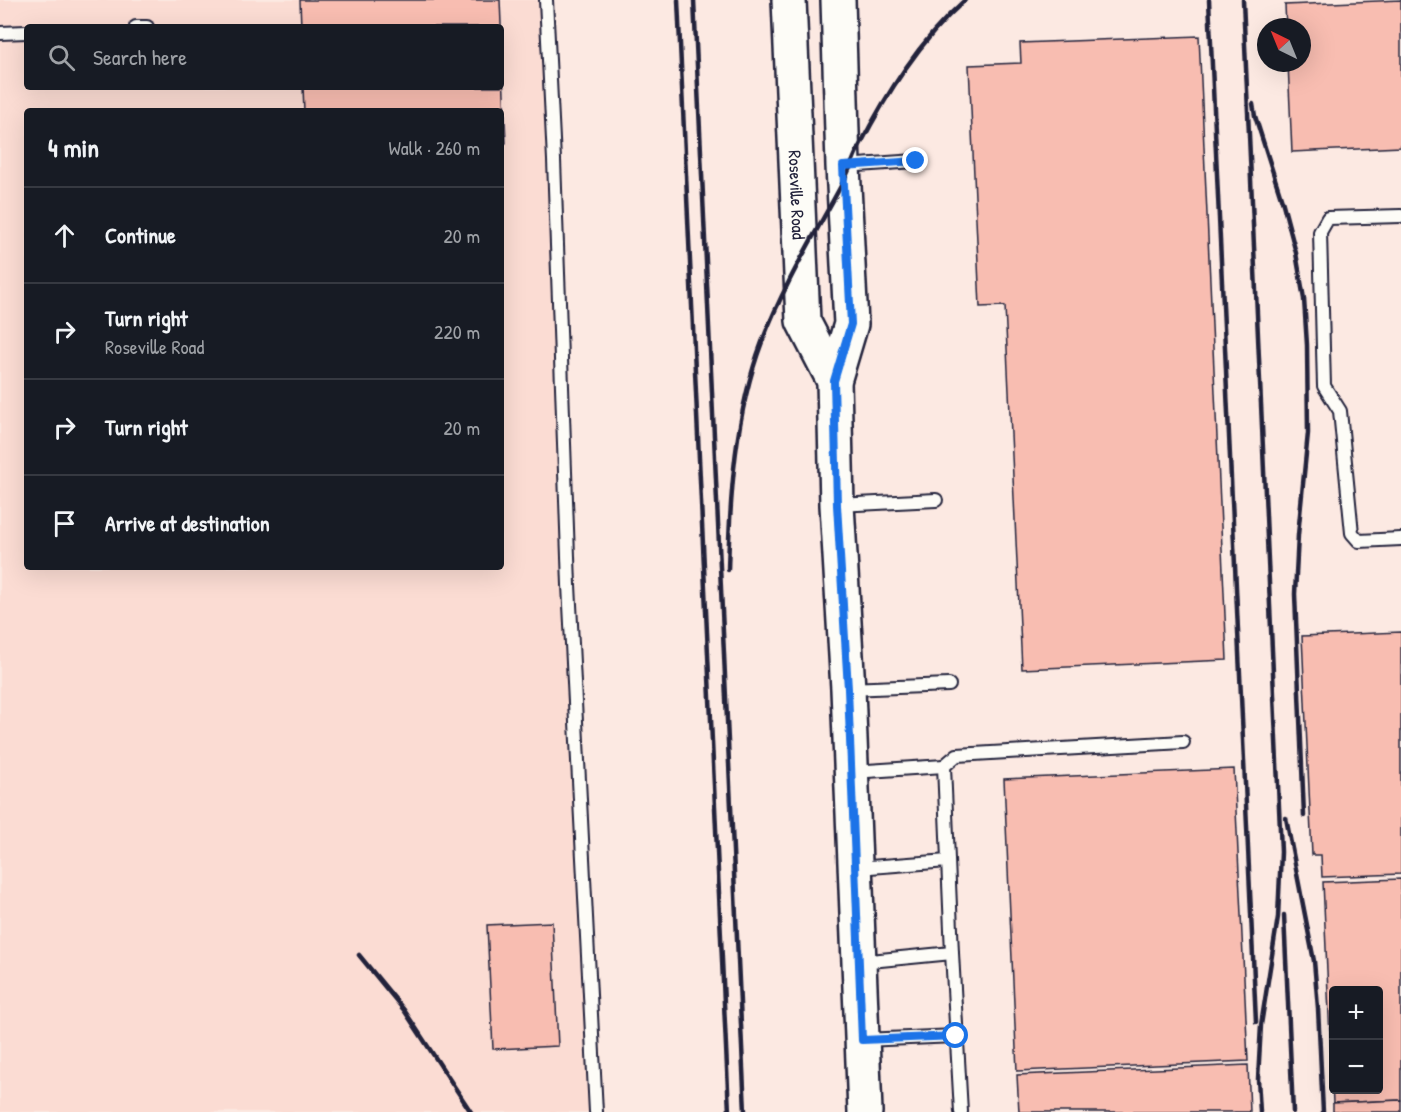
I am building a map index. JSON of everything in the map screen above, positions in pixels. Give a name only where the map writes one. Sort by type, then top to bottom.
[{"type":"main road","name":"Roseville Road","points":[[789,0],[803,321],[834,381]]},
{"type":"main road","name":"Roseville Road","points":[[838,0],[851,324],[834,381],[837,505],[848,689],[865,1112]]},
{"type":"lane","points":[[546,0],[569,585],[596,1112]]},
{"type":"lane","points":[[0,33],[24,32]]},
{"type":"lane","points":[[843,166],[916,161]]},
{"type":"lane","points":[[1401,216],[1328,218],[1320,232],[1324,386],[1340,411],[1352,533],[1359,541],[1401,539]]},
{"type":"lane","points":[[837,505],[936,500]]},
{"type":"lane","points":[[848,689],[949,685]]},
{"type":"lane","points":[[851,772],[944,766],[957,755],[1182,742]]},
{"type":"lane","points":[[944,766],[961,1112]]},
{"type":"lane","points":[[855,868],[948,861]]},
{"type":"lane","points":[[859,962],[952,953]]},
{"type":"lane","points":[[862,1040],[956,1036]]},
{"type":"shaded area","points":[[0,0],[542,0],[602,1112],[0,1112]]},
{"type":"building","points":[[300,0],[500,0],[501,24],[301,24]]},
{"type":"building","points":[[1401,0],[1401,147],[1292,152],[1288,72],[1311,72],[1311,18],[1286,18],[1285,5]]},
{"type":"building","points":[[1199,36],[1227,660],[1022,669],[1005,306],[980,307],[969,65],[1021,63],[1020,43]]},
{"type":"building","points":[[303,90],[504,90],[506,143],[504,143],[504,108],[304,108]]},
{"type":"building","points":[[1401,632],[1401,874],[1322,877],[1321,855],[1312,855],[1302,636]]},
{"type":"building","points":[[1234,769],[1248,1061],[1017,1071],[1004,779]]},
{"type":"building","points":[[1401,879],[1401,1100],[1333,1103],[1333,1094],[1383,1094],[1383,986],[1329,986],[1329,1015],[1323,882]]},
{"type":"building","points":[[552,922],[558,1046],[493,1049],[487,925]]},
{"type":"building","points":[[1248,1065],[1250,1112],[1019,1112],[1017,1075]]},
{"type":"building","points":[[1401,1100],[1401,1112],[1333,1112],[1333,1103]]},
{"type":"railway","points":[[678,0],[729,1112]]},
{"type":"railway","points":[[694,0],[745,1112]]},
{"type":"railway","points":[[728,570],[730,513],[740,426],[753,369],[770,321],[881,107],[919,50],[965,0]]},
{"type":"railway","points":[[1209,0],[1256,1022]]},
{"type":"railway","points":[[1243,0],[1281,852],[1278,917],[1261,1025],[1258,1079],[1260,1112]]},
{"type":"railway","points":[[1253,104],[1296,253],[1304,299],[1308,433],[1295,594],[1304,816]]},
{"type":"railway","points":[[1286,818],[1314,961],[1323,1112]]},
{"type":"railway","points":[[1284,915],[1293,1112]]},
{"type":"railway","points":[[359,955],[404,1010],[471,1112]]},
{"type":"route","points":[[916,161],[843,166],[851,324],[834,381],[837,505],[848,689],[862,1040],[956,1036]]}]
